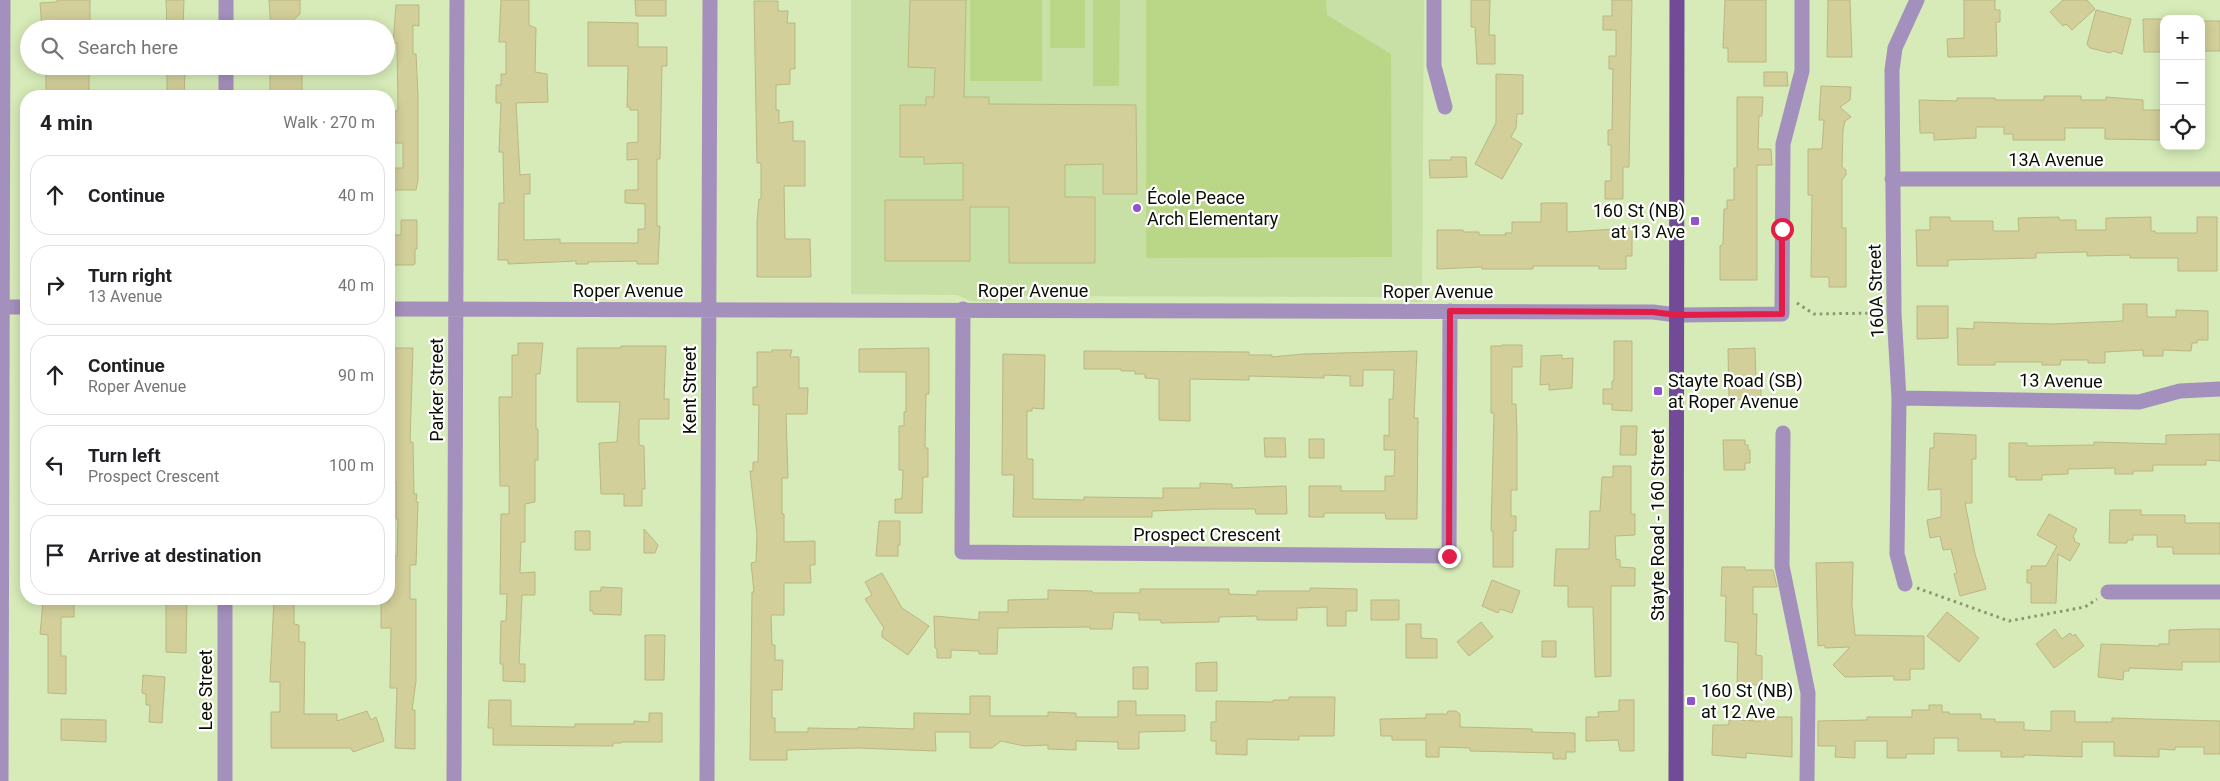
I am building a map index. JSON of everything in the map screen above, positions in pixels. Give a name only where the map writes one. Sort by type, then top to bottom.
[{"type":"main road","name":"Stayte Road - 160 Street","points":[[1676,781],[1677,0]]},
{"type":"street","points":[[1,781],[3,0]]},
{"type":"street","points":[[226,0],[226,20]]},
{"type":"street","name":"Parker Street","points":[[454,781],[457,0]]},
{"type":"street","name":"Kent Street","points":[[707,781],[710,0]]},
{"type":"street","points":[[1434,0],[1434,66],[1444,107]]},
{"type":"street","points":[[1677,315],[1785,309],[1783,144],[1802,71],[1802,0]]},
{"type":"street","name":"160A Street","points":[[1905,584],[1898,554],[1899,398],[1894,313],[1892,70],[1895,48],[1917,0]]},
{"type":"street","points":[[226,75],[226,90]]},
{"type":"street","name":"13A Avenue","points":[[1892,179],[2220,179]]},
{"type":"street","points":[[1,307],[20,307]]},
{"type":"street","name":"Roper Avenue","points":[[395,309],[1450,311],[1653,312],[1677,315]]},
{"type":"street","name":"Prospect Crescent","points":[[963,309],[962,552],[1439,556],[1449,556],[1450,311]]},
{"type":"street","name":"13 Avenue","points":[[1899,398],[2139,402],[2180,391],[2220,389]]},
{"type":"street","points":[[1783,433],[1782,566],[1808,693],[1807,781]]},
{"type":"street","points":[[2108,592],[2220,592]]},
{"type":"street","name":"Lee Street","points":[[225,605],[225,781]]},
{"type":"path","points":[[1785,309],[1797,303],[1814,314],[1886,313]]},
{"type":"path","points":[[1905,584],[2009,620],[2085,607],[2108,592]]},
{"type":"shaded area","name":"École Peace Arch Elementary","points":[[851,0],[1424,0],[1422,302],[1404,302],[1390,297],[1023,296],[1001,302],[971,301],[957,295],[851,294]]},
{"type":"shaded area","points":[[970,0],[1042,0],[1042,81],[970,81]]},
{"type":"shaded area","points":[[1050,0],[1085,0],[1085,48],[1050,48]]},
{"type":"shaded area","points":[[1093,0],[1120,0],[1119,86],[1093,86]]},
{"type":"shaded area","points":[[1146,0],[1326,0],[1327,15],[1391,54],[1392,257],[1146,258]]},
{"type":"building","points":[[57,0],[90,0],[90,20],[41,20],[40,3],[57,2]]},
{"type":"building","points":[[166,0],[184,0],[183,20],[167,20]]},
{"type":"building","points":[[269,0],[300,0],[300,14],[293,20],[270,20]]},
{"type":"building","points":[[501,0],[529,0],[529,25],[536,28],[535,72],[547,74],[548,102],[516,103],[520,175],[530,174],[530,194],[524,194],[524,240],[560,239],[560,243],[638,243],[638,229],[645,229],[645,204],[625,203],[625,190],[638,190],[638,159],[627,160],[627,143],[638,142],[638,110],[630,110],[630,107],[627,107],[628,66],[588,66],[588,22],[638,23],[638,47],[667,47],[667,66],[662,66],[660,159],[657,159],[657,226],[660,226],[658,264],[637,264],[637,261],[576,264],[576,261],[508,264],[508,260],[498,260],[499,203],[504,203],[503,152],[499,152],[501,103],[496,103],[496,85],[501,85],[501,74],[506,74],[506,42],[499,42]]},
{"type":"building","points":[[635,0],[666,0],[666,16],[636,16]]},
{"type":"building","points":[[910,0],[966,0],[964,97],[989,97],[989,104],[1136,105],[1137,194],[1103,194],[1103,164],[1065,165],[1065,197],[1095,197],[1095,263],[1009,263],[1009,207],[970,207],[970,261],[885,261],[885,200],[963,200],[963,163],[924,164],[924,157],[900,157],[900,105],[926,105],[926,97],[934,97],[935,68],[908,67]]},
{"type":"building","points":[[1471,0],[1490,0],[1489,35],[1495,35],[1495,64],[1477,64],[1475,27],[1471,27]]},
{"type":"building","points":[[1612,0],[1632,0],[1629,167],[1623,167],[1623,199],[1605,199],[1605,181],[1611,181],[1611,145],[1608,145],[1608,130],[1612,130],[1613,69],[1609,69],[1609,56],[1616,56],[1616,30],[1603,30],[1603,16],[1612,16]]},
{"type":"building","points":[[1725,0],[1766,0],[1766,62],[1728,62],[1728,48],[1723,48]]},
{"type":"building","points":[[1828,0],[1850,0],[1852,57],[1827,57]]},
{"type":"building","points":[[1964,0],[1995,0],[1995,10],[2000,10],[2000,22],[1996,22],[1997,56],[1948,57],[1947,39],[1964,38]]},
{"type":"building","points":[[2063,0],[2087,0],[2095,9],[2072,30],[2066,24],[2063,26],[2050,12]]},
{"type":"building","points":[[754,1],[778,1],[778,11],[788,11],[787,23],[795,23],[795,69],[790,69],[790,84],[776,85],[776,110],[779,110],[779,123],[793,121],[793,141],[805,141],[805,186],[784,186],[785,239],[810,239],[811,277],[757,277],[757,221],[759,199],[761,199],[761,163],[757,163]]},
{"type":"building","points":[[396,5],[419,5],[419,26],[413,25],[413,54],[416,54],[418,95],[418,180],[416,190],[395,190],[395,168],[403,168],[403,143],[395,143],[395,111],[398,111]]},
{"type":"building","points":[[2096,10],[2131,19],[2122,54],[2090,48],[2087,44]]},
{"type":"building","points":[[2143,19],[2160,19],[2160,52],[2144,52]]},
{"type":"building","points":[[2205,21],[2220,21],[2220,51],[2205,51]]},
{"type":"building","points":[[1764,72],[1787,72],[1788,86],[1764,86]]},
{"type":"building","points":[[1496,74],[1523,75],[1523,114],[1517,114],[1516,128],[1511,137],[1522,144],[1502,179],[1475,164],[1496,123]]},
{"type":"building","points":[[46,75],[89,75],[89,90],[46,90]]},
{"type":"building","points":[[167,75],[185,75],[184,90],[167,90]]},
{"type":"building","points":[[270,75],[302,75],[302,90],[270,90]]},
{"type":"building","points":[[1821,86],[1851,87],[1850,100],[1840,107],[1851,117],[1845,121],[1843,130],[1842,167],[1846,170],[1846,175],[1842,180],[1842,228],[1846,228],[1846,287],[1829,287],[1829,277],[1811,277],[1812,195],[1808,195],[1808,149],[1822,149],[1824,120],[1819,120]]},
{"type":"building","points":[[2044,96],[2081,96],[2081,100],[2106,100],[2106,97],[2143,100],[2143,110],[2160,110],[2160,140],[2105,139],[2105,128],[2065,128],[2065,140],[2013,140],[2013,134],[2004,134],[2004,127],[1976,127],[1976,138],[1934,140],[1934,133],[1920,133],[1919,100],[1957,101],[1957,98],[1995,98],[1995,100],[2044,100]]},
{"type":"building","points":[[1737,97],[1763,97],[1762,116],[1759,116],[1758,149],[1771,149],[1772,165],[1757,165],[1757,280],[1720,280],[1720,246],[1723,244],[1724,209],[1727,209],[1727,200],[1734,200],[1734,168],[1737,168]]},
{"type":"building","points":[[1451,157],[1466,157],[1467,177],[1430,178],[1429,160],[1451,160]]},
{"type":"building","points":[[1541,203],[1567,203],[1567,232],[1632,228],[1632,256],[1626,256],[1626,269],[1599,269],[1599,266],[1533,266],[1533,269],[1482,269],[1482,267],[1437,269],[1437,230],[1463,230],[1463,232],[1479,232],[1479,235],[1506,235],[1505,233],[1512,233],[1512,222],[1541,222]]},
{"type":"building","points":[[1930,217],[1950,217],[1950,221],[1993,221],[1993,231],[2019,231],[2018,218],[2059,217],[2059,220],[2076,220],[2076,230],[2106,230],[2106,218],[2151,217],[2151,231],[2155,231],[2155,233],[2197,233],[2197,217],[2217,217],[2217,271],[2178,271],[2178,258],[2130,258],[2130,255],[2087,256],[2087,252],[2036,253],[2036,258],[1948,260],[1948,266],[1917,266],[1916,230],[1930,230]]},
{"type":"building","points":[[401,220],[417,220],[417,249],[415,249],[415,264],[413,265],[395,265],[395,235],[401,235]]},
{"type":"building","points":[[2123,304],[2147,304],[2147,317],[2176,317],[2176,310],[2208,311],[2208,340],[2197,340],[2197,343],[2192,343],[2191,351],[2163,350],[2163,356],[2143,356],[2143,350],[2105,352],[2105,363],[2088,363],[2088,360],[2061,360],[2060,365],[2042,365],[2042,362],[1995,362],[1995,365],[1958,365],[1957,328],[1974,329],[1974,322],[2051,324],[2123,321]]},
{"type":"building","points":[[1917,306],[1948,306],[1948,338],[1917,339]]},
{"type":"building","points":[[1614,341],[1632,341],[1632,411],[1612,410],[1612,404],[1603,404],[1603,389],[1612,389],[1612,381],[1614,381]]},
{"type":"building","points":[[518,343],[543,343],[540,374],[536,374],[538,460],[535,460],[535,502],[525,504],[525,542],[521,542],[520,573],[535,572],[535,595],[522,595],[519,664],[525,664],[525,682],[503,681],[503,664],[500,664],[501,621],[506,621],[507,594],[500,594],[501,514],[509,514],[509,486],[500,486],[499,397],[512,397],[512,355],[518,355]]},
{"type":"building","points":[[1522,345],[1522,367],[1512,367],[1512,404],[1516,404],[1517,435],[1517,490],[1511,490],[1511,516],[1516,516],[1516,531],[1513,531],[1513,567],[1493,567],[1493,531],[1491,531],[1494,413],[1491,413],[1491,346]]},
{"type":"building","points":[[621,346],[666,346],[664,399],[669,399],[669,419],[639,419],[639,445],[644,446],[645,489],[642,489],[642,506],[624,506],[624,494],[601,494],[599,443],[617,442],[620,402],[577,402],[577,348],[621,348]]},
{"type":"building","points":[[395,348],[413,348],[410,442],[413,442],[414,494],[417,494],[416,502],[418,502],[416,565],[410,565],[410,599],[416,599],[416,681],[412,710],[415,710],[415,749],[395,748],[397,688],[390,688],[391,628],[381,628],[381,605],[395,605],[395,556],[397,556],[398,519],[396,519]]},
{"type":"building","points":[[929,348],[929,394],[926,394],[925,448],[928,448],[928,477],[923,477],[922,513],[895,513],[895,499],[902,499],[903,470],[899,470],[899,426],[904,426],[904,412],[906,412],[906,372],[859,372],[859,349]]},
{"type":"building","points":[[1755,348],[1756,381],[1761,381],[1761,399],[1729,400],[1728,349]]},
{"type":"building","points":[[772,350],[792,350],[790,357],[799,357],[799,388],[808,388],[807,414],[786,414],[788,478],[782,478],[784,542],[815,541],[815,565],[810,565],[811,583],[784,583],[784,615],[771,615],[772,645],[775,645],[775,660],[783,660],[782,690],[772,690],[772,718],[775,718],[775,732],[808,732],[808,728],[914,729],[914,713],[970,714],[970,696],[990,696],[990,716],[1048,716],[1048,712],[1076,713],[1076,717],[1118,717],[1118,701],[1136,701],[1136,715],[1185,715],[1185,731],[1139,732],[1139,749],[1118,749],[1118,742],[1076,741],[1076,750],[1048,749],[1048,745],[1024,746],[1001,741],[992,748],[970,748],[970,732],[935,732],[936,751],[857,748],[787,750],[787,760],[750,760],[752,592],[754,592],[751,563],[756,562],[757,535],[750,471],[753,471],[753,462],[758,462],[759,405],[753,405],[753,387],[757,387],[757,352],[772,352]]},
{"type":"building","points":[[1084,351],[1249,352],[1249,355],[1272,355],[1272,357],[1303,354],[1417,351],[1414,418],[1418,418],[1417,519],[1386,519],[1385,513],[1324,513],[1324,517],[1309,517],[1309,486],[1341,486],[1341,491],[1385,491],[1385,476],[1394,476],[1395,450],[1384,450],[1384,435],[1389,436],[1389,399],[1393,399],[1394,370],[1363,370],[1363,386],[1350,386],[1350,376],[1324,375],[1324,378],[1249,376],[1249,380],[1190,379],[1190,421],[1159,420],[1159,379],[1145,378],[1145,374],[1135,374],[1135,371],[1121,371],[1121,369],[1084,369]]},
{"type":"building","points":[[1003,354],[1045,355],[1044,409],[1032,408],[1032,411],[1027,411],[1027,459],[1033,459],[1033,499],[1084,500],[1084,497],[1163,498],[1163,488],[1200,488],[1200,483],[1232,484],[1232,488],[1286,486],[1287,514],[1256,514],[1255,509],[1212,509],[1152,511],[1152,517],[1013,517],[1014,475],[1002,475]]},
{"type":"building","points":[[1562,355],[1562,359],[1573,358],[1572,388],[1549,390],[1549,384],[1540,385],[1541,356]]},
{"type":"building","points":[[1621,426],[1637,426],[1636,455],[1620,455]]},
{"type":"building","points":[[1934,433],[1976,435],[1976,459],[1972,459],[1972,503],[1965,503],[1975,554],[1986,589],[1960,596],[1954,574],[1957,573],[1951,549],[1943,550],[1940,536],[1930,538],[1927,520],[1941,517],[1941,489],[1928,490],[1930,448],[1934,448]]},
{"type":"building","points":[[2220,434],[2220,461],[2206,460],[2206,465],[2153,465],[2153,471],[2133,471],[2133,474],[2115,474],[2115,468],[2068,469],[2068,474],[2042,475],[2042,480],[2016,480],[2016,477],[2009,477],[2009,443],[2027,443],[2027,446],[2094,445],[2094,442],[2166,444],[2166,435]]},
{"type":"building","points":[[1264,438],[1285,438],[1286,457],[1265,457]]},
{"type":"building","points":[[1309,439],[1324,439],[1324,458],[1309,458]]},
{"type":"building","points":[[1723,440],[1745,440],[1745,445],[1748,445],[1748,450],[1750,450],[1750,463],[1745,463],[1745,470],[1724,470]]},
{"type":"building","points":[[1613,466],[1631,466],[1631,514],[1635,514],[1635,535],[1615,536],[1616,559],[1620,560],[1620,567],[1635,568],[1635,586],[1611,586],[1611,676],[1595,677],[1593,607],[1568,607],[1568,586],[1554,586],[1556,549],[1589,549],[1590,511],[1600,511],[1602,477],[1613,477]]},
{"type":"building","points":[[2110,510],[2141,510],[2141,515],[2185,515],[2185,523],[2220,523],[2220,554],[2173,554],[2173,547],[2157,547],[2157,535],[2133,535],[2133,540],[2127,540],[2127,543],[2109,543]]},
{"type":"building","points":[[2049,514],[2077,529],[2073,537],[2074,541],[2080,544],[2070,561],[2058,554],[2056,603],[2031,603],[2031,583],[2027,583],[2027,570],[2031,570],[2031,566],[2046,566],[2057,546],[2037,535]]},
{"type":"building","points":[[879,521],[900,521],[898,556],[876,556]]},
{"type":"building","points":[[644,529],[658,545],[655,553],[644,553]]},
{"type":"building","points":[[575,531],[590,531],[590,550],[575,550]]},
{"type":"building","points":[[1853,562],[1852,605],[1855,635],[1924,636],[1924,669],[1910,669],[1910,680],[1894,680],[1894,676],[1845,677],[1833,665],[1850,647],[1825,648],[1825,645],[1818,646],[1816,563]]},
{"type":"building","points":[[1722,567],[1745,567],[1745,570],[1773,570],[1777,587],[1753,587],[1753,614],[1757,614],[1756,655],[1762,656],[1762,685],[1737,685],[1738,643],[1725,641],[1726,596],[1721,596]]},
{"type":"building","points":[[882,573],[902,608],[929,626],[908,655],[882,637],[884,628],[865,599],[872,595],[865,582]]},
{"type":"building","points":[[1492,580],[1520,591],[1512,613],[1500,609],[1498,613],[1482,606]]},
{"type":"building","points":[[601,587],[622,588],[621,615],[593,614],[593,611],[590,611],[590,591],[601,591]]},
{"type":"building","points":[[1310,588],[1357,589],[1357,611],[1346,611],[1346,626],[1327,626],[1327,607],[1297,608],[1297,620],[1257,620],[1257,616],[1219,617],[1219,622],[1161,623],[1161,620],[1139,620],[1139,613],[1114,612],[1112,629],[1090,629],[1090,627],[998,628],[997,654],[979,654],[979,651],[951,650],[951,658],[937,658],[937,649],[935,648],[934,616],[979,620],[979,612],[1008,612],[1008,600],[1048,599],[1048,590],[1092,591],[1093,593],[1140,593],[1140,589],[1229,589],[1229,594],[1257,595],[1257,591],[1310,591]]},
{"type":"building","points":[[1371,600],[1399,600],[1399,620],[1371,620]]},
{"type":"building","points":[[43,605],[74,605],[74,617],[61,617],[61,656],[66,656],[66,694],[48,693],[48,635],[40,634]]},
{"type":"building","points":[[166,605],[187,605],[186,653],[166,652]]},
{"type":"building","points":[[274,605],[294,605],[294,624],[299,625],[299,642],[305,642],[304,714],[337,714],[337,721],[367,711],[371,720],[376,717],[384,741],[353,752],[351,748],[271,748],[271,712],[280,712],[280,682],[270,682]]},
{"type":"building","points":[[1947,612],[1979,638],[1959,662],[1927,636]]},
{"type":"building","points":[[1481,622],[1493,637],[1469,656],[1457,642]]},
{"type":"building","points":[[1406,624],[1421,624],[1421,638],[1437,639],[1437,658],[1406,658]]},
{"type":"building","points":[[2055,629],[2062,639],[2070,633],[2073,636],[2075,634],[2084,646],[2054,668],[2036,644]]},
{"type":"building","points":[[2220,629],[2220,662],[2182,662],[2182,670],[2129,668],[2129,671],[2124,671],[2123,680],[2098,677],[2101,644],[2159,646],[2159,644],[2169,644],[2169,630]]},
{"type":"building","points":[[645,635],[665,635],[664,680],[645,680]]},
{"type":"building","points":[[1542,641],[1556,641],[1556,657],[1542,657]]},
{"type":"building","points":[[1217,662],[1217,691],[1196,691],[1196,663]]},
{"type":"building","points":[[1133,667],[1148,667],[1148,689],[1133,689]]},
{"type":"building","points":[[143,675],[165,677],[162,723],[149,722],[150,705],[146,705],[146,694],[142,693]]},
{"type":"building","points":[[1289,697],[1335,697],[1334,736],[1299,736],[1299,740],[1247,739],[1247,755],[1216,754],[1216,741],[1211,741],[1211,722],[1216,722],[1216,701],[1273,702],[1273,700],[1289,700]]},
{"type":"building","points":[[489,700],[511,700],[511,726],[575,727],[575,724],[634,724],[634,721],[649,722],[649,713],[662,713],[662,742],[621,742],[613,743],[613,746],[493,745],[493,728],[488,728]]},
{"type":"building","points":[[1619,700],[1634,700],[1634,751],[1620,751],[1618,740],[1586,741],[1586,717],[1599,717],[1598,712],[1619,711]]},
{"type":"building","points":[[1929,705],[1942,705],[1942,712],[1949,712],[1949,714],[1981,714],[1981,719],[1995,719],[1995,722],[2024,722],[2024,730],[2051,731],[2051,711],[2075,711],[2075,722],[2112,722],[2112,718],[2220,721],[2220,754],[2204,754],[2204,747],[2175,747],[2175,750],[2159,749],[2159,757],[2114,756],[2114,742],[2082,742],[2082,757],[2024,755],[2024,757],[2001,757],[2001,751],[1958,751],[1958,738],[1934,738],[1934,754],[1906,754],[1906,758],[1887,758],[1887,741],[1855,741],[1855,758],[1835,757],[1836,746],[1818,746],[1818,721],[1867,720],[1867,717],[1912,717],[1912,710],[1929,710]]},
{"type":"building","points":[[1448,711],[1456,711],[1460,714],[1460,727],[1532,729],[1532,732],[1575,733],[1575,752],[1566,752],[1566,759],[1553,759],[1553,753],[1470,751],[1470,748],[1439,747],[1439,757],[1426,757],[1426,740],[1392,740],[1392,736],[1381,736],[1380,719],[1426,718],[1426,714],[1447,714]]},
{"type":"building","points":[[1761,717],[1792,717],[1792,757],[1746,753],[1746,758],[1712,755],[1713,725],[1729,725],[1729,720],[1761,721]]},
{"type":"building","points":[[61,719],[106,720],[106,742],[61,740]]},
{"type":"place","name":"École Peace Arch Elementary","points":[[1137,208]]},
{"type":"place","name":"160 St (NB) at 13 Ave","points":[[1695,221]]},
{"type":"place","name":"Stayte Road (SB) at Roper Avenue","points":[[1658,391]]},
{"type":"place","name":"160 St (NB) at 12 Ave","points":[[1691,701]]},
{"type":"route","points":[[1449,556],[1450,311],[1653,312],[1677,315],[1782,314],[1782,229]]}]
